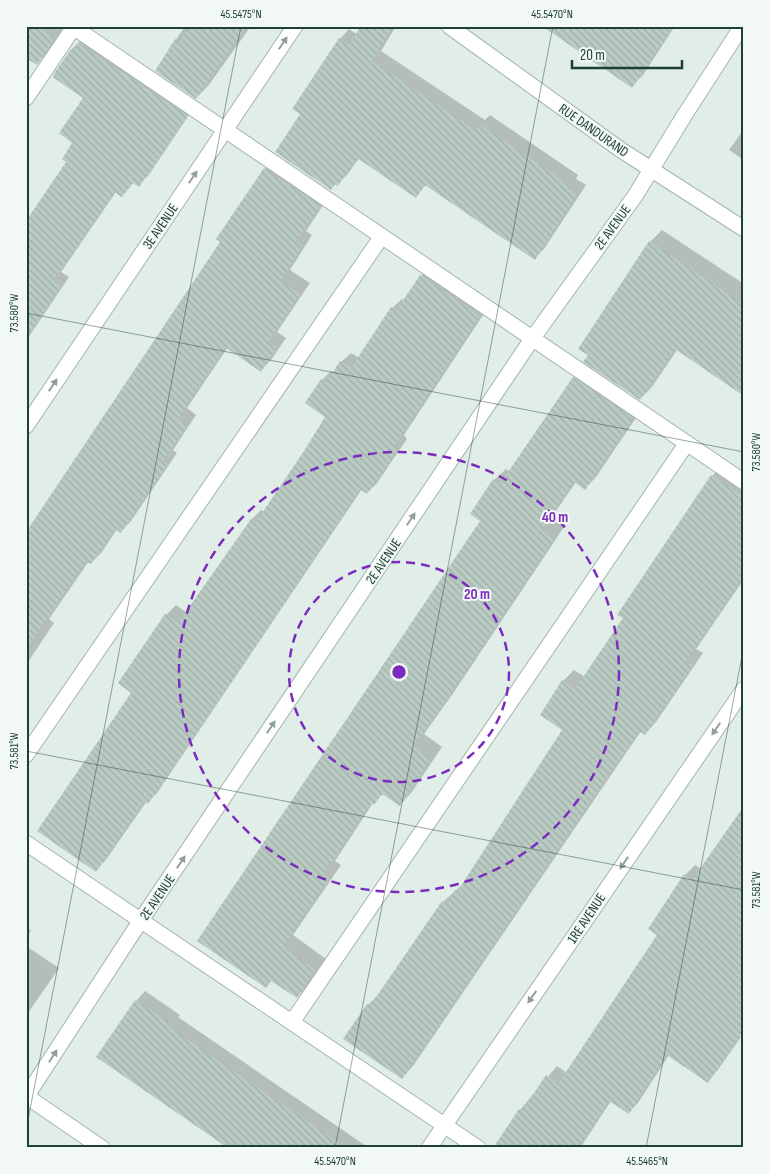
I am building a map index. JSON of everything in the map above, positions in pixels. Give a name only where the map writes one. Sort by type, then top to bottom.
[{"type":"street","name":"3E AVENUE","points":[[26,426],[295,26]]},
{"type":"street","name":"RUE DANDURAND","points":[[448,26],[651,170],[744,229]]},
{"type":"street","name":"2E AVENUE","points":[[26,1096],[141,920],[532,338],[629,204],[742,26]]},
{"type":"street","points":[[26,98],[73,27],[744,482]]},
{"type":"street","points":[[26,755],[382,236]]},
{"type":"street","points":[[292,1022],[687,443]]},
{"type":"street","name":"1RE AVENUE","points":[[428,1148],[744,689]]},
{"type":"street","points":[[26,842],[478,1148]]},
{"type":"street","points":[[26,1096],[102,1148]]},
{"type":"building","points":[[26,26],[37,26],[55,38],[37,65],[26,58]]},
{"type":"building","points":[[189,26],[246,26],[196,99],[155,71],[175,39],[179,42]]},
{"type":"building","points":[[361,26],[393,26],[372,61],[475,130],[479,124],[570,185],[567,188],[577,195],[535,260],[425,185],[416,198],[357,158],[338,186],[335,184],[331,190],[275,152],[300,114],[292,109],[339,38],[349,45]]},
{"type":"building","points":[[542,26],[674,26],[632,88]]},
{"type":"building","points":[[78,43],[187,117],[139,187],[133,183],[122,197],[115,192],[53,281],[61,287],[26,339],[26,221],[66,162],[62,159],[72,143],[59,133],[83,98],[54,78],[53,75],[71,49],[73,50]]},
{"type":"building","points":[[264,168],[320,206],[296,241],[303,246],[280,281],[300,294],[268,342],[277,348],[261,372],[225,347],[178,419],[187,426],[163,461],[168,464],[121,533],[115,529],[91,564],[86,561],[26,650],[26,532],[220,242],[216,239]]},
{"type":"building","points":[[649,241],[744,304],[744,396],[675,349],[640,400],[583,362],[588,355],[578,349]]},
{"type":"building","points":[[420,275],[480,316],[395,445],[398,450],[390,462],[367,494],[360,489],[148,804],[145,801],[96,872],[37,831],[131,693],[118,683],[165,614],[178,623],[251,519],[256,522],[304,451],[325,417],[305,403],[321,379],[326,383],[340,361],[351,368],[391,307],[396,311]]},
{"type":"building","points":[[573,377],[630,416],[628,418],[632,420],[585,490],[574,482],[541,530],[554,539],[443,705],[413,746],[431,759],[400,806],[382,794],[374,805],[371,803],[324,873],[330,877],[283,947],[315,970],[297,998],[271,981],[266,988],[197,941],[480,521],[470,514],[493,479],[500,484]]},
{"type":"building","points":[[711,475],[744,497],[744,576],[686,661],[693,665],[645,735],[639,731],[402,1079],[343,1039],[367,1004],[370,1006],[442,901],[446,904],[455,890],[457,892],[562,730],[540,715],[562,680],[575,689],[623,618],[617,615]]},
{"type":"building","points":[[744,806],[744,1030],[708,1083],[667,1055],[629,1114],[609,1101],[578,1148],[493,1148],[519,1109],[522,1111],[546,1075],[558,1084],[657,935],[648,929],[684,874],[692,880]]},
{"type":"building","points":[[135,1000],[172,1024],[169,1027],[347,1148],[228,1148],[96,1057]]}]
